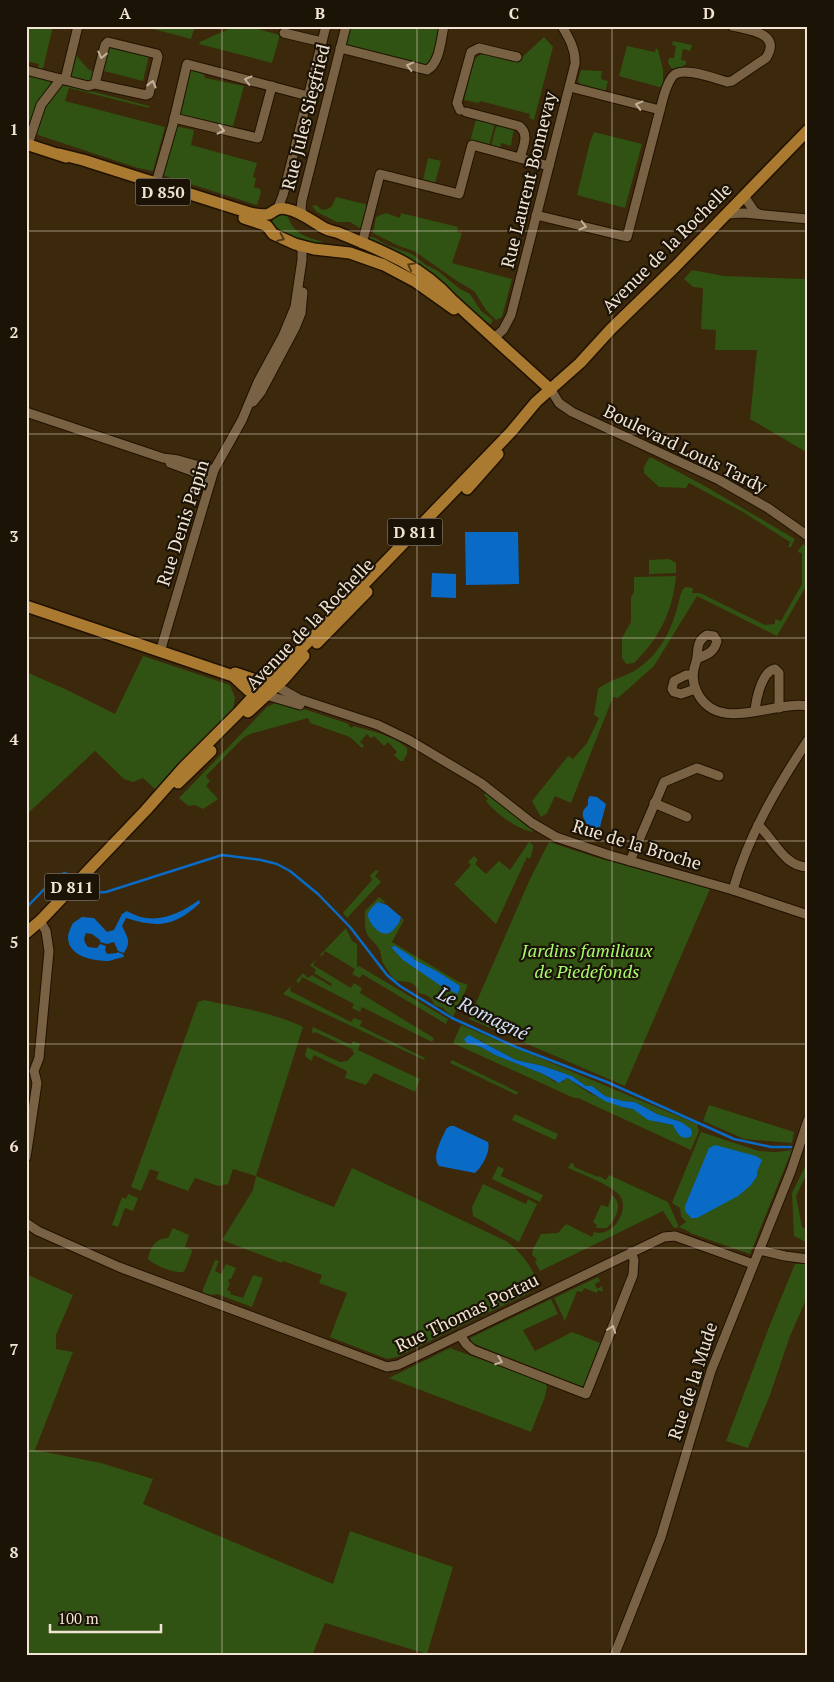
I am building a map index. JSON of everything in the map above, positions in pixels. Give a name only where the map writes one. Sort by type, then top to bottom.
[{"type":"main road","name":"Avenue de la Rochelle","points":[[26,933],[40,921],[146,810],[184,767],[239,712],[272,684],[488,466],[543,407],[551,390],[580,363],[610,329],[669,273],[808,130]]},
{"type":"main road","name":"D 850","points":[[27,144],[59,154],[90,168],[254,221],[267,226],[272,234],[299,245],[350,252],[392,269],[416,282],[494,338]]},
{"type":"main road","name":"D 850","points":[[59,154],[250,213],[287,209],[303,215],[325,229],[422,271],[551,390]]},
{"type":"main road","points":[[267,226],[274,211]]},
{"type":"main road","points":[[318,249],[325,246],[328,240],[328,234],[325,229]]},
{"type":"main road","points":[[26,606],[233,676],[248,690],[261,694]]},
{"type":"main road","points":[[176,657],[204,663],[272,684]]},
{"type":"main road","points":[[204,667],[233,680],[237,684],[242,694],[242,705],[239,712]]},
{"type":"main road","name":"Avenue de la Rochelle","points":[[146,810],[189,773],[261,694]]},
{"type":"main road","name":"D 811","points":[[26,941],[40,921]]},
{"type":"street","points":[[27,144],[41,105],[63,80],[78,26]]},
{"type":"street","name":"Rue Jules Siegfried","points":[[274,211],[283,195],[326,26]]},
{"type":"street","name":"Rue Jules Siegfried","points":[[303,215],[301,209],[302,200],[346,26]]},
{"type":"street","points":[[340,48],[427,70],[434,65],[444,26]]},
{"type":"street","name":"Rue Laurent Bonnevay","points":[[494,338],[503,330],[511,315],[570,87],[576,58],[571,42],[562,26]]},
{"type":"street","points":[[536,215],[628,237],[666,88],[672,76],[679,72],[688,72],[727,82],[732,81],[766,58],[770,45],[769,40],[764,35],[732,26]]},
{"type":"street","points":[[284,33],[322,42]]},
{"type":"street","points":[[26,70],[88,86],[95,84],[146,95],[149,94],[158,57],[157,54],[108,42],[105,45],[95,84]]},
{"type":"street","points":[[517,57],[479,48],[471,52],[457,103],[463,111],[523,128],[526,137],[520,158]]},
{"type":"street","points":[[156,183],[174,118],[186,64],[308,96]]},
{"type":"street","points":[[174,118],[258,138],[272,86]]},
{"type":"street","points":[[570,87],[660,110]]},
{"type":"street","points":[[362,244],[380,174],[459,194],[472,146],[549,166]]},
{"type":"street","points":[[744,196],[754,211],[762,215]]},
{"type":"street","points":[[727,214],[808,219]]},
{"type":"street","name":"Rue Denis Papin","points":[[160,652],[214,470],[248,408],[258,382],[283,336],[295,307],[302,260],[302,251],[299,245]]},
{"type":"street","name":"Rue Denis Papin","points":[[248,408],[261,392],[299,320],[306,266],[309,255],[318,249]]},
{"type":"street","name":"Boulevard Louis Tardy","points":[[551,390],[559,403],[572,412],[719,480],[768,508],[808,536]]},
{"type":"street","points":[[26,412],[163,458],[214,470]]},
{"type":"street","points":[[163,458],[168,462],[192,471],[210,483]]},
{"type":"street","points":[[697,659],[693,675],[696,689],[704,702],[722,714],[735,715],[779,708],[808,706]]},
{"type":"street","points":[[755,711],[761,686],[767,673],[772,669],[779,672],[779,708]]},
{"type":"street","points":[[693,675],[674,681],[672,689],[674,692],[681,694],[696,689]]},
{"type":"street","points":[[272,684],[299,699],[378,725],[398,734]]},
{"type":"street","points":[[261,694],[398,734]]},
{"type":"street","name":"Rue de la Broche","points":[[398,734],[472,777],[546,832],[569,842],[732,890],[808,915]]},
{"type":"street","points":[[732,890],[758,825],[781,782],[808,740]]},
{"type":"street","points":[[630,861],[661,785],[667,780],[697,768],[719,776]]},
{"type":"street","points":[[654,803],[687,817]]},
{"type":"street","points":[[758,825],[791,863],[808,868]]},
{"type":"street","points":[[26,1157],[37,1083],[30,1070],[39,1058],[49,951],[46,931],[40,921]]},
{"type":"street","name":"Rue de la Mude","points":[[614,1656],[661,1537],[711,1371],[791,1171],[808,1120]]},
{"type":"street","name":"Rue Thomas Portau","points":[[26,1223],[38,1231],[119,1267],[383,1366],[398,1365],[664,1237],[671,1236],[753,1264]]},
{"type":"street","points":[[759,1250],[808,1259]]},
{"type":"street","points":[[460,1335],[473,1350],[586,1394],[632,1275],[634,1260],[631,1252]]},
{"type":"green space","points":[[26,26],[53,26],[43,69],[38,68],[39,64],[26,61]]},
{"type":"green space","points":[[142,26],[195,26],[191,39]]},
{"type":"green space","points":[[235,26],[247,26],[280,35],[272,63],[199,44]]},
{"type":"green space","points":[[347,26],[442,26],[432,63],[427,67],[344,45]]},
{"type":"green space","points":[[544,37],[553,47],[534,120],[529,118],[530,114],[480,101],[479,103],[464,100],[474,60],[478,56],[494,54],[518,61]]},
{"type":"green space","points":[[673,41],[692,45],[690,51],[683,49],[681,60],[686,61],[686,64],[678,70],[671,68],[668,62],[669,58],[674,58],[676,46],[672,45]]},
{"type":"green space","points":[[110,45],[149,55],[143,81],[100,70],[105,51]]},
{"type":"green space","points":[[627,46],[655,52],[656,48],[658,50],[663,69],[663,88],[619,76]]},
{"type":"green space","points":[[76,55],[88,69],[95,72],[93,80],[88,82],[71,77]]},
{"type":"green space","points":[[190,68],[203,72],[205,78],[249,87],[244,86],[233,126],[238,128],[238,131],[179,116]]},
{"type":"green space","points":[[581,70],[602,71],[601,79],[608,81],[605,93],[582,87],[578,81]]},
{"type":"green space","points":[[26,74],[48,80],[52,84],[29,131],[26,131]]},
{"type":"green space","points":[[63,84],[149,106],[149,108],[69,88],[65,101],[165,127],[153,171],[138,168],[35,134],[43,108]]},
{"type":"green space","points":[[476,120],[493,124],[494,127],[489,146],[470,141]]},
{"type":"green space","points":[[175,126],[194,130],[191,145],[257,163],[253,177],[256,178],[254,187],[260,189],[261,192],[257,205],[165,176],[163,174],[166,157]]},
{"type":"green space","points":[[496,127],[512,129],[514,127],[511,146],[501,143],[500,149],[491,146]]},
{"type":"green space","points":[[594,132],[642,144],[625,208],[577,195]]},
{"type":"green space","points":[[428,158],[441,161],[435,183],[423,180]]},
{"type":"green space","points":[[336,197],[369,205],[363,230],[350,222],[337,222],[317,212],[312,206],[316,205],[322,210],[328,209],[332,206]]},
{"type":"green space","points":[[287,213],[289,220],[296,230],[305,236],[323,242],[313,243],[299,240],[276,231],[271,224],[275,214]]},
{"type":"green space","points":[[386,213],[400,218],[401,213],[458,227],[457,232],[462,233],[452,263],[512,279],[502,317],[496,320],[486,310],[474,291],[414,251],[373,233],[376,217]]},
{"type":"green space","points":[[369,236],[412,254],[426,265],[438,271],[460,289],[470,294],[481,311],[493,320],[491,324],[487,323],[447,288],[368,240]]},
{"type":"green space","points":[[806,267],[808,268],[808,453],[750,419],[757,350],[715,350],[716,330],[701,329],[703,288],[693,287],[684,279],[692,270],[724,276],[805,279]]},
{"type":"green space","points":[[649,458],[703,485],[795,539],[791,547],[788,547],[790,542],[743,512],[689,483],[686,488],[659,487],[644,473],[644,467]]},
{"type":"green space","points":[[803,544],[808,547],[808,583],[777,636],[697,596],[654,666],[618,698],[613,697],[571,803],[555,796],[547,813],[541,817],[532,801],[568,756],[573,759],[587,743],[599,718],[594,715],[598,689],[635,670],[652,656],[670,628],[683,589],[686,587],[693,588],[692,593],[700,593],[765,625],[775,624],[775,619],[781,621],[802,584],[802,553],[797,552]]},
{"type":"green space","points":[[669,559],[676,563],[676,573],[649,574],[649,560]]},
{"type":"green space","points":[[676,576],[672,601],[663,624],[643,654],[634,663],[626,664],[622,658],[622,638],[631,622],[631,597],[634,592],[634,577]]},
{"type":"green space","points":[[143,656],[230,685],[235,698],[233,709],[156,790],[143,778],[133,782],[124,779],[95,751],[26,815],[26,672],[115,714]]},
{"type":"green space","points":[[277,702],[286,703],[349,724],[352,728],[353,726],[389,737],[407,748],[407,754],[403,761],[400,761],[394,755],[397,752],[388,742],[384,746],[374,736],[371,738],[367,734],[360,742],[364,746],[362,748],[350,737],[310,723],[308,718],[250,734],[243,738],[206,776],[210,781],[206,786],[218,799],[203,809],[195,805],[188,806],[179,798],[267,707]]},
{"type":"green space","points":[[486,793],[533,831],[513,824],[501,815],[486,801],[488,799],[484,795]]},
{"type":"green space","points":[[529,842],[533,845],[530,859],[527,857],[496,924],[454,884],[471,865],[468,862],[474,856],[478,860],[475,864],[486,874],[499,861],[510,870]]},
{"type":"green space","name":"Jardins familiaux de Piedefonds","points":[[549,842],[595,857],[710,889],[625,1086],[469,1019],[530,879]]},
{"type":"green space","points":[[376,870],[379,871],[375,876],[381,882],[347,918],[343,913],[372,880],[370,875]]},
{"type":"green space","points":[[379,897],[385,902],[384,904],[381,902],[369,912],[381,933],[401,921],[401,917],[404,920],[392,942],[457,981],[468,985],[453,1017],[443,1008],[434,1005],[428,996],[419,993],[417,988],[411,983],[394,979],[383,963],[380,951],[368,936],[365,925],[365,911]]},
{"type":"green space","points":[[346,928],[352,941],[357,944],[357,968],[359,966],[448,1019],[446,1024],[362,974],[360,978],[352,974],[355,969],[325,951],[322,956],[320,955]]},
{"type":"green space","points":[[316,960],[313,965],[351,988],[354,983],[362,988],[360,993],[434,1038],[432,1042],[362,1007],[360,1012],[352,1008],[354,1004],[302,977],[299,983],[296,981],[303,973],[308,978],[312,975],[331,986],[332,984],[314,973],[316,970],[310,965]]},
{"type":"green space","points":[[291,986],[290,991],[351,1022],[354,1018],[362,1021],[360,1026],[425,1058],[424,1060],[283,994]]},
{"type":"green space","points":[[204,1000],[267,1014],[303,1027],[256,1176],[233,1169],[228,1184],[218,1186],[195,1178],[188,1191],[156,1179],[159,1172],[150,1169],[141,1191],[131,1187],[198,1002]]},
{"type":"green space","points":[[461,1025],[697,1124],[699,1131],[691,1150],[453,1043]],"holes":[[[480,1040],[516,1060],[543,1066],[572,1076],[586,1086],[592,1086],[605,1096],[635,1102],[657,1114],[681,1122],[690,1137],[681,1136],[673,1125],[656,1122],[633,1109],[622,1107],[589,1093],[567,1078],[562,1082],[555,1082],[543,1074],[495,1055],[481,1047],[466,1043]]]},
{"type":"green space","points":[[313,1027],[351,1045],[353,1041],[360,1044],[358,1050],[420,1079],[415,1092],[374,1073],[366,1085],[345,1078],[347,1072],[345,1070],[314,1055],[311,1061],[305,1056],[307,1047],[340,1062],[347,1061],[354,1054],[352,1049],[315,1032],[313,1034]]},
{"type":"green space","points":[[452,1060],[518,1092],[517,1095],[450,1063]]},
{"type":"green space","points":[[709,1105],[794,1132],[792,1143],[744,1139],[703,1121]]},
{"type":"green space","points":[[515,1114],[558,1134],[555,1140],[512,1120]]},
{"type":"green space","points":[[701,1132],[759,1151],[777,1152],[792,1150],[750,1254],[690,1233],[679,1227],[686,1222],[681,1216],[680,1208],[672,1203]]},
{"type":"green space","points":[[808,1161],[808,1171],[796,1196],[802,1227],[808,1230],[808,1243],[794,1236],[792,1193]]},
{"type":"green space","points":[[571,1163],[574,1164],[574,1167],[606,1180],[609,1175],[668,1202],[679,1227],[674,1228],[663,1211],[540,1271],[535,1262],[537,1259],[532,1255],[541,1234],[558,1233],[566,1224],[592,1237],[594,1232],[601,1233],[613,1227],[621,1216],[623,1209],[620,1196],[604,1184],[568,1168]]},
{"type":"green space","points":[[498,1166],[504,1169],[501,1176],[543,1195],[540,1202],[492,1179]]},
{"type":"green space","points":[[352,1168],[506,1241],[522,1256],[534,1274],[526,1279],[531,1292],[397,1357],[388,1359],[330,1337],[347,1293],[319,1283],[322,1275],[283,1261],[282,1263],[222,1240],[253,1190],[256,1176],[334,1207]]},
{"type":"green space","points":[[483,1184],[526,1204],[528,1199],[537,1204],[519,1242],[473,1216],[472,1207]]},
{"type":"green space","points":[[128,1194],[138,1198],[133,1211],[125,1208],[118,1227],[112,1225],[122,1197],[126,1199]]},
{"type":"green space","points":[[612,1195],[618,1203],[616,1216],[607,1228],[596,1228],[597,1225],[593,1222],[601,1205],[608,1207]]},
{"type":"green space","points":[[173,1228],[189,1235],[185,1247],[192,1250],[192,1252],[183,1272],[164,1268],[148,1259],[154,1244],[164,1238],[168,1238]]},
{"type":"green space","points":[[215,1260],[219,1261],[215,1271],[221,1274],[226,1264],[236,1268],[228,1282],[230,1283],[227,1290],[231,1292],[230,1294],[243,1298],[253,1275],[263,1278],[252,1307],[217,1294],[203,1293]]},
{"type":"green space","points":[[795,1264],[808,1264],[808,1295],[790,1336],[770,1395],[748,1448],[726,1441],[769,1327]]},
{"type":"green space","points":[[26,1274],[73,1295],[56,1335],[56,1349],[73,1352],[35,1450],[101,1463],[153,1479],[143,1504],[333,1584],[350,1531],[453,1567],[427,1654],[325,1623],[312,1656],[26,1656]]},
{"type":"green space","points":[[598,1277],[600,1281],[595,1284],[597,1289],[602,1286],[603,1292],[598,1290],[597,1293],[584,1288],[582,1292],[577,1291],[565,1321],[554,1298]]},
{"type":"green space","points":[[551,1299],[558,1314],[523,1330],[535,1351],[572,1332],[600,1343],[583,1387],[472,1343],[470,1338]]},
{"type":"green space","points":[[450,1348],[545,1383],[547,1386],[545,1397],[531,1432],[389,1378]]},
{"type":"water","points":[[465,532],[518,532],[519,584],[466,585]]},
{"type":"water","points":[[432,573],[456,574],[456,598],[431,597]]},
{"type":"water","points":[[590,796],[597,797],[606,804],[600,827],[588,826],[583,817]]},
{"type":"water","points":[[199,900],[200,903],[191,911],[174,921],[157,924],[126,918],[122,926],[127,936],[128,945],[124,953],[118,951],[114,942],[107,944],[100,942],[92,934],[86,933],[84,940],[88,947],[97,948],[100,944],[106,946],[107,954],[117,952],[123,954],[124,957],[109,961],[90,959],[77,954],[69,944],[68,936],[71,926],[82,917],[94,918],[107,932],[114,930],[122,914],[127,911],[146,918],[164,917],[182,911]]},
{"type":"water","points":[[378,902],[387,905],[401,917],[395,928],[386,934],[377,930],[368,918],[368,914]]},
{"type":"water","points":[[395,946],[460,986],[458,994],[444,988],[403,960],[391,947]]},
{"type":"water","points":[[469,1035],[516,1060],[543,1066],[572,1076],[586,1086],[592,1086],[605,1096],[635,1102],[657,1114],[681,1122],[691,1129],[692,1134],[687,1138],[681,1137],[673,1125],[648,1120],[633,1109],[605,1101],[567,1078],[559,1083],[481,1047],[466,1043],[464,1039]]},
{"type":"water","points":[[454,1126],[488,1142],[489,1146],[485,1159],[475,1173],[439,1166],[436,1157],[438,1148],[446,1129]]},
{"type":"water","points":[[715,1145],[756,1156],[762,1160],[757,1176],[751,1185],[738,1196],[697,1218],[691,1218],[685,1211],[685,1206],[709,1148]]},
{"type":"waterway","name":"Le Romagné","points":[[86,890],[92,893],[106,892],[222,855],[277,864],[290,871],[318,894],[350,927],[387,975],[400,986],[452,1018],[516,1047],[607,1082],[734,1139],[771,1147],[791,1147]]},
{"type":"waterway","name":"Le Romagné","points":[[26,908],[56,877],[64,873],[70,875]]}]
